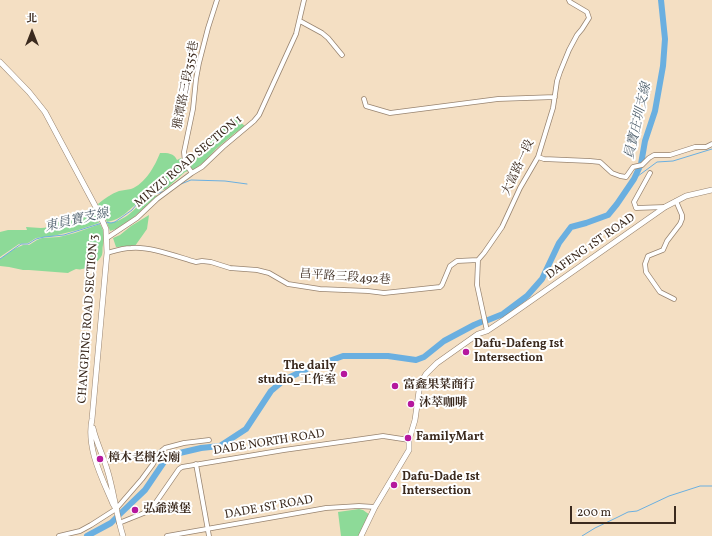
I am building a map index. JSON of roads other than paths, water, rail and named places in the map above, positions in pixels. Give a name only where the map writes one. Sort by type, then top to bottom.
[{"type":"street","name":"雅潭路三段355巷","points":[[192,173],[185,163],[184,152],[193,109],[199,64],[217,0]]},
{"type":"street","name":"MINZU ROAD SECTION 1","points":[[107,238],[137,218],[157,199],[202,167],[222,147],[254,121],[259,115],[296,34],[304,0]]},
{"type":"street","name":"大富路一段","points":[[478,260],[502,227],[520,188],[538,157],[553,108],[560,72],[577,35],[589,18],[587,12],[569,0]]},
{"type":"street","points":[[300,21],[322,33],[342,55]]},
{"type":"street","name":"CHANGPING ROAD SECTION 3","points":[[0,62],[29,92],[45,112],[106,229],[106,253],[90,428],[96,464],[116,509]]},
{"type":"street","points":[[364,99],[366,106],[390,113],[498,99],[555,96]]},
{"type":"street","points":[[538,157],[544,159],[600,162],[612,173],[626,177],[633,167],[642,165],[648,158],[654,155],[670,155],[695,146],[706,147],[712,144]]},
{"type":"street","points":[[650,173],[634,202],[636,208],[665,207]]},
{"type":"street","name":"DAFENG 1ST ROAD","points":[[361,536],[375,507],[409,450],[420,384],[426,374],[437,363],[478,334],[487,331],[665,207],[686,196],[712,190]]},
{"type":"street","points":[[674,299],[660,292],[646,272],[645,264],[648,256],[663,250],[667,241],[680,224],[682,215],[676,201]]},
{"type":"street","name":"昌平路三段492巷","points":[[106,253],[131,248],[142,248],[196,262],[211,262],[230,268],[257,270],[270,273],[288,284],[320,289],[384,293],[440,287],[442,286],[450,266],[457,261],[478,260]]},
{"type":"street","points":[[478,260],[476,285],[487,331]]},
{"type":"street","name":"CHANGPING ROAD SECTION 3","points":[[92,419],[93,429],[107,470],[123,536]]},
{"type":"street","name":"DADE NORTH ROAD","points":[[119,523],[144,513],[152,508],[182,467],[284,450],[383,436],[410,440]]},
{"type":"street","points":[[59,536],[80,531],[116,509],[142,479],[159,453],[165,448],[184,443],[209,440]]},
{"type":"street","points":[[196,464],[209,536]]},
{"type":"street","name":"DADE 1ST ROAD","points":[[167,536],[326,508],[358,506],[375,507]]},
{"type":"waterway","name":"員寶庄圳支線","points":[[488,320],[503,314],[527,296],[542,279],[559,243],[571,227],[608,215],[634,179],[641,164],[645,141],[655,111],[663,66],[665,39],[661,0]]},
{"type":"waterway","points":[[634,179],[657,162],[673,161],[712,149]]},
{"type":"waterway","name":"東員寶支線","points":[[181,184],[191,180],[225,181],[247,184]]},
{"type":"waterway","name":"東員寶支線","points":[[105,222],[115,222],[132,210],[142,198],[165,191]]},
{"type":"waterway","name":"東員寶支線","points":[[0,259],[21,244],[28,244],[36,239],[44,237],[64,235],[102,223]]},
{"type":"waterway","points":[[87,536],[111,523],[145,490],[166,459],[171,455],[201,448],[220,446],[246,429],[271,391],[284,380],[307,369],[343,356],[388,356],[416,360],[424,357],[444,341],[481,322]]},
{"type":"waterway","points":[[582,536],[628,512],[637,511],[669,496],[700,486],[712,486]]},
{"type":"place","name":"Dafu-Dafeng 1st Intersection","points":[[466,352]]},
{"type":"place","name":"The daily studio_工作室","points":[[344,374]]},
{"type":"place","name":"富鑫果菜商行","points":[[395,386]]},
{"type":"place","name":"沐萃咖啡","points":[[411,404]]},
{"type":"place","name":"FamilyMart","points":[[408,438]]},
{"type":"place","name":"樟木老樹公廟","points":[[100,459]]},
{"type":"place","name":"Dafu-Dade 1st Intersection","points":[[394,485]]},
{"type":"place","name":"弘爺漢堡","points":[[135,510]]}]
